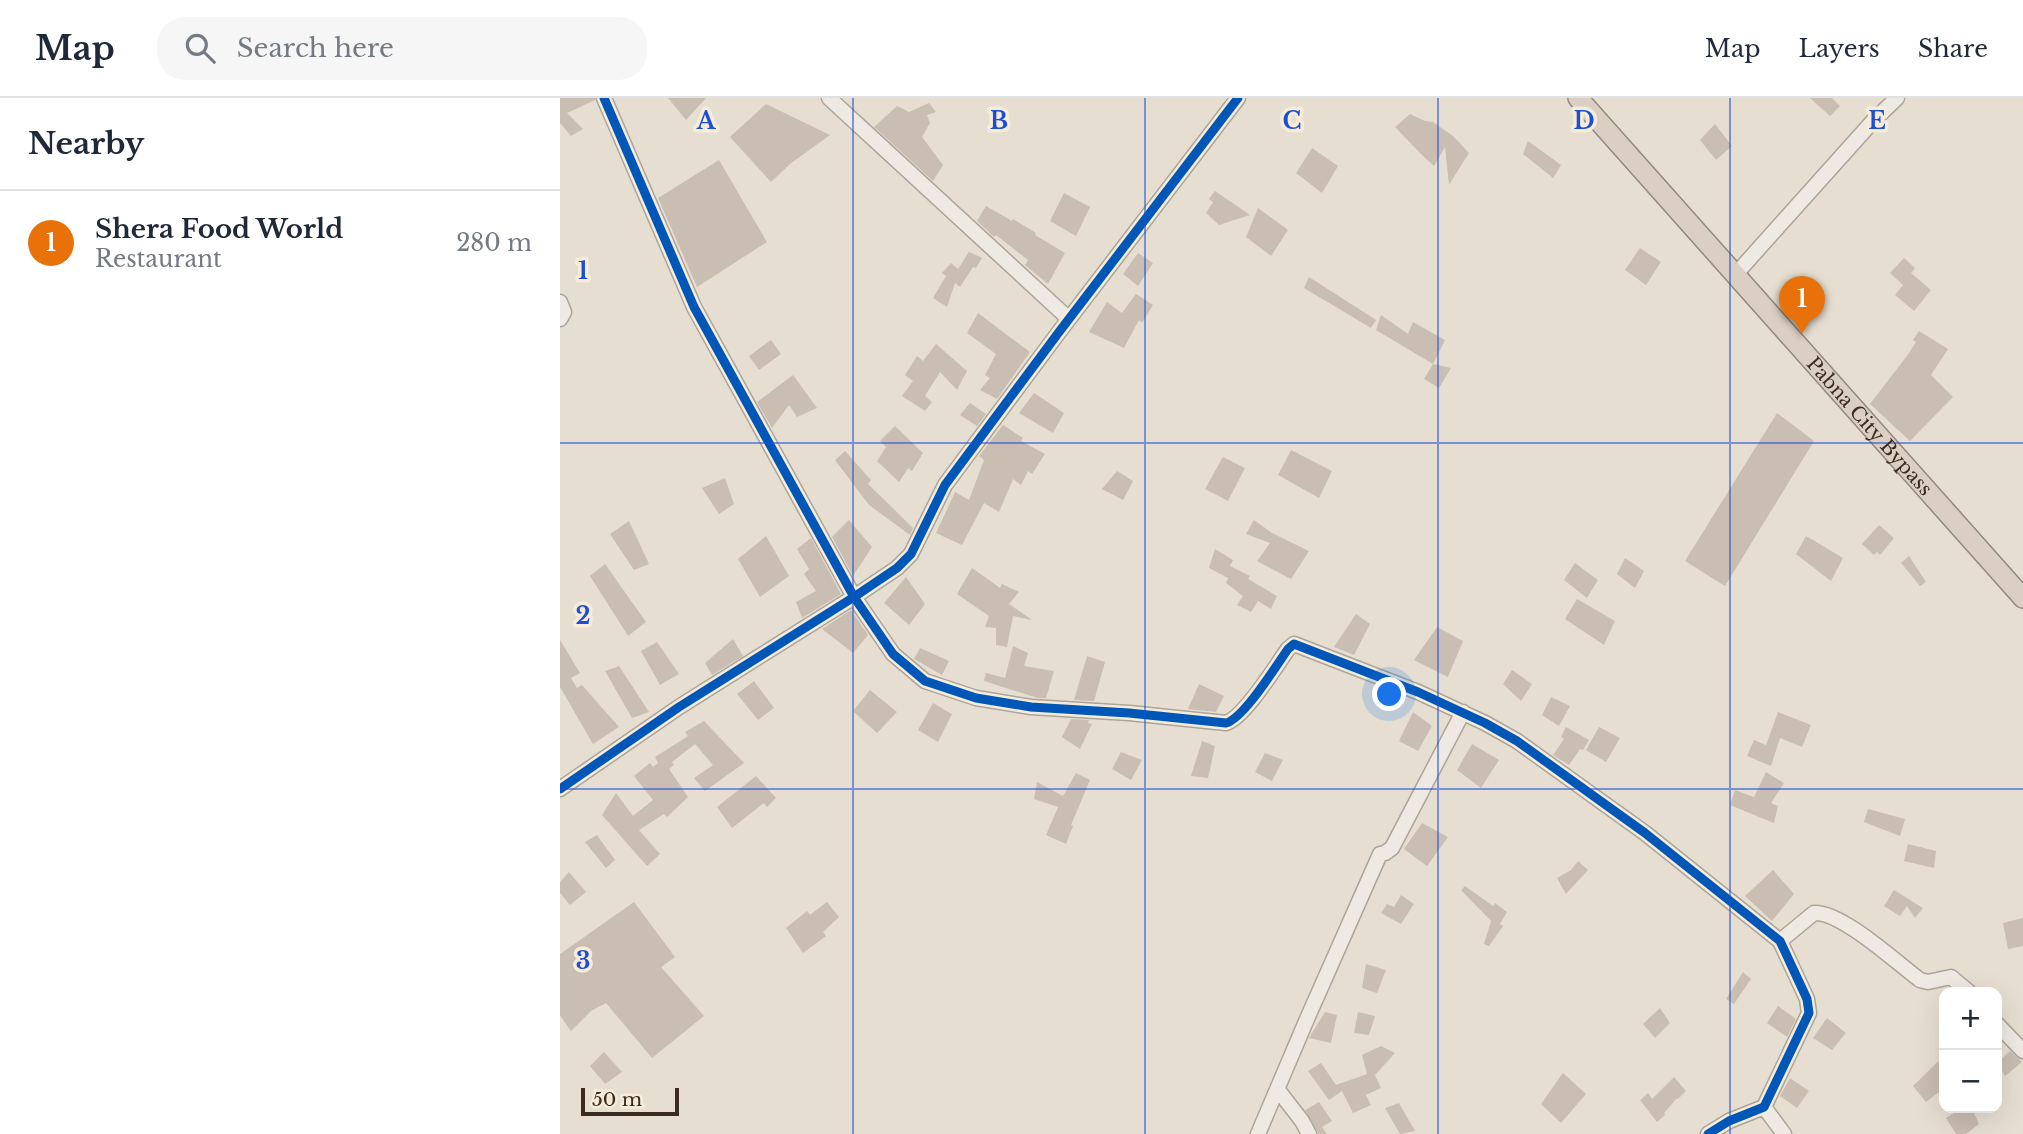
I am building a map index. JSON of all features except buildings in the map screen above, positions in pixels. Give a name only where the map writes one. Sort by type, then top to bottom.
[{"type":"highway","name":"Pabna City Bypass","points":[[1578,98],[2023,598]]},
{"type":"street","points":[[604,98],[694,307],[854,597],[893,654],[925,681],[965,695],[1031,707],[1226,723],[1246,707],[1294,644],[1418,691],[1517,741],[1645,833],[1780,941],[1807,999],[1808,1013],[1764,1107],[1729,1121],[1708,1134]]},
{"type":"street","points":[[829,98],[1069,319]]},
{"type":"street","points":[[560,789],[679,707],[854,597],[897,568],[911,554],[945,485],[1238,98]]},
{"type":"street","points":[[1735,275],[1874,120],[1897,98]]},
{"type":"street","points":[[560,302],[564,312],[560,319]]},
{"type":"street","points":[[1258,1134],[1380,854],[1392,848],[1463,712]]},
{"type":"street","points":[[1780,941],[1814,913],[1827,914],[1848,925],[1920,981],[1951,977],[1963,987]]},
{"type":"street","points":[[2002,1029],[2023,1051]]},
{"type":"street","points":[[1278,1090],[1309,1134]]},
{"type":"street","points":[[1764,1107],[1784,1134]]},
{"type":"cycle path","points":[[604,98],[694,307],[854,597],[893,654],[925,681],[976,698],[1031,707],[1226,723],[1242,712],[1294,644],[1418,692],[1517,741],[1645,833],[1780,941],[1807,999],[1809,1013],[1764,1107],[1729,1121],[1708,1134]]},
{"type":"cycle path","points":[[560,789],[679,707],[854,597],[897,568],[911,554],[945,485],[1238,98]]},
{"type":"place","name":"Shera Food World","points":[[1802,334]]}]
